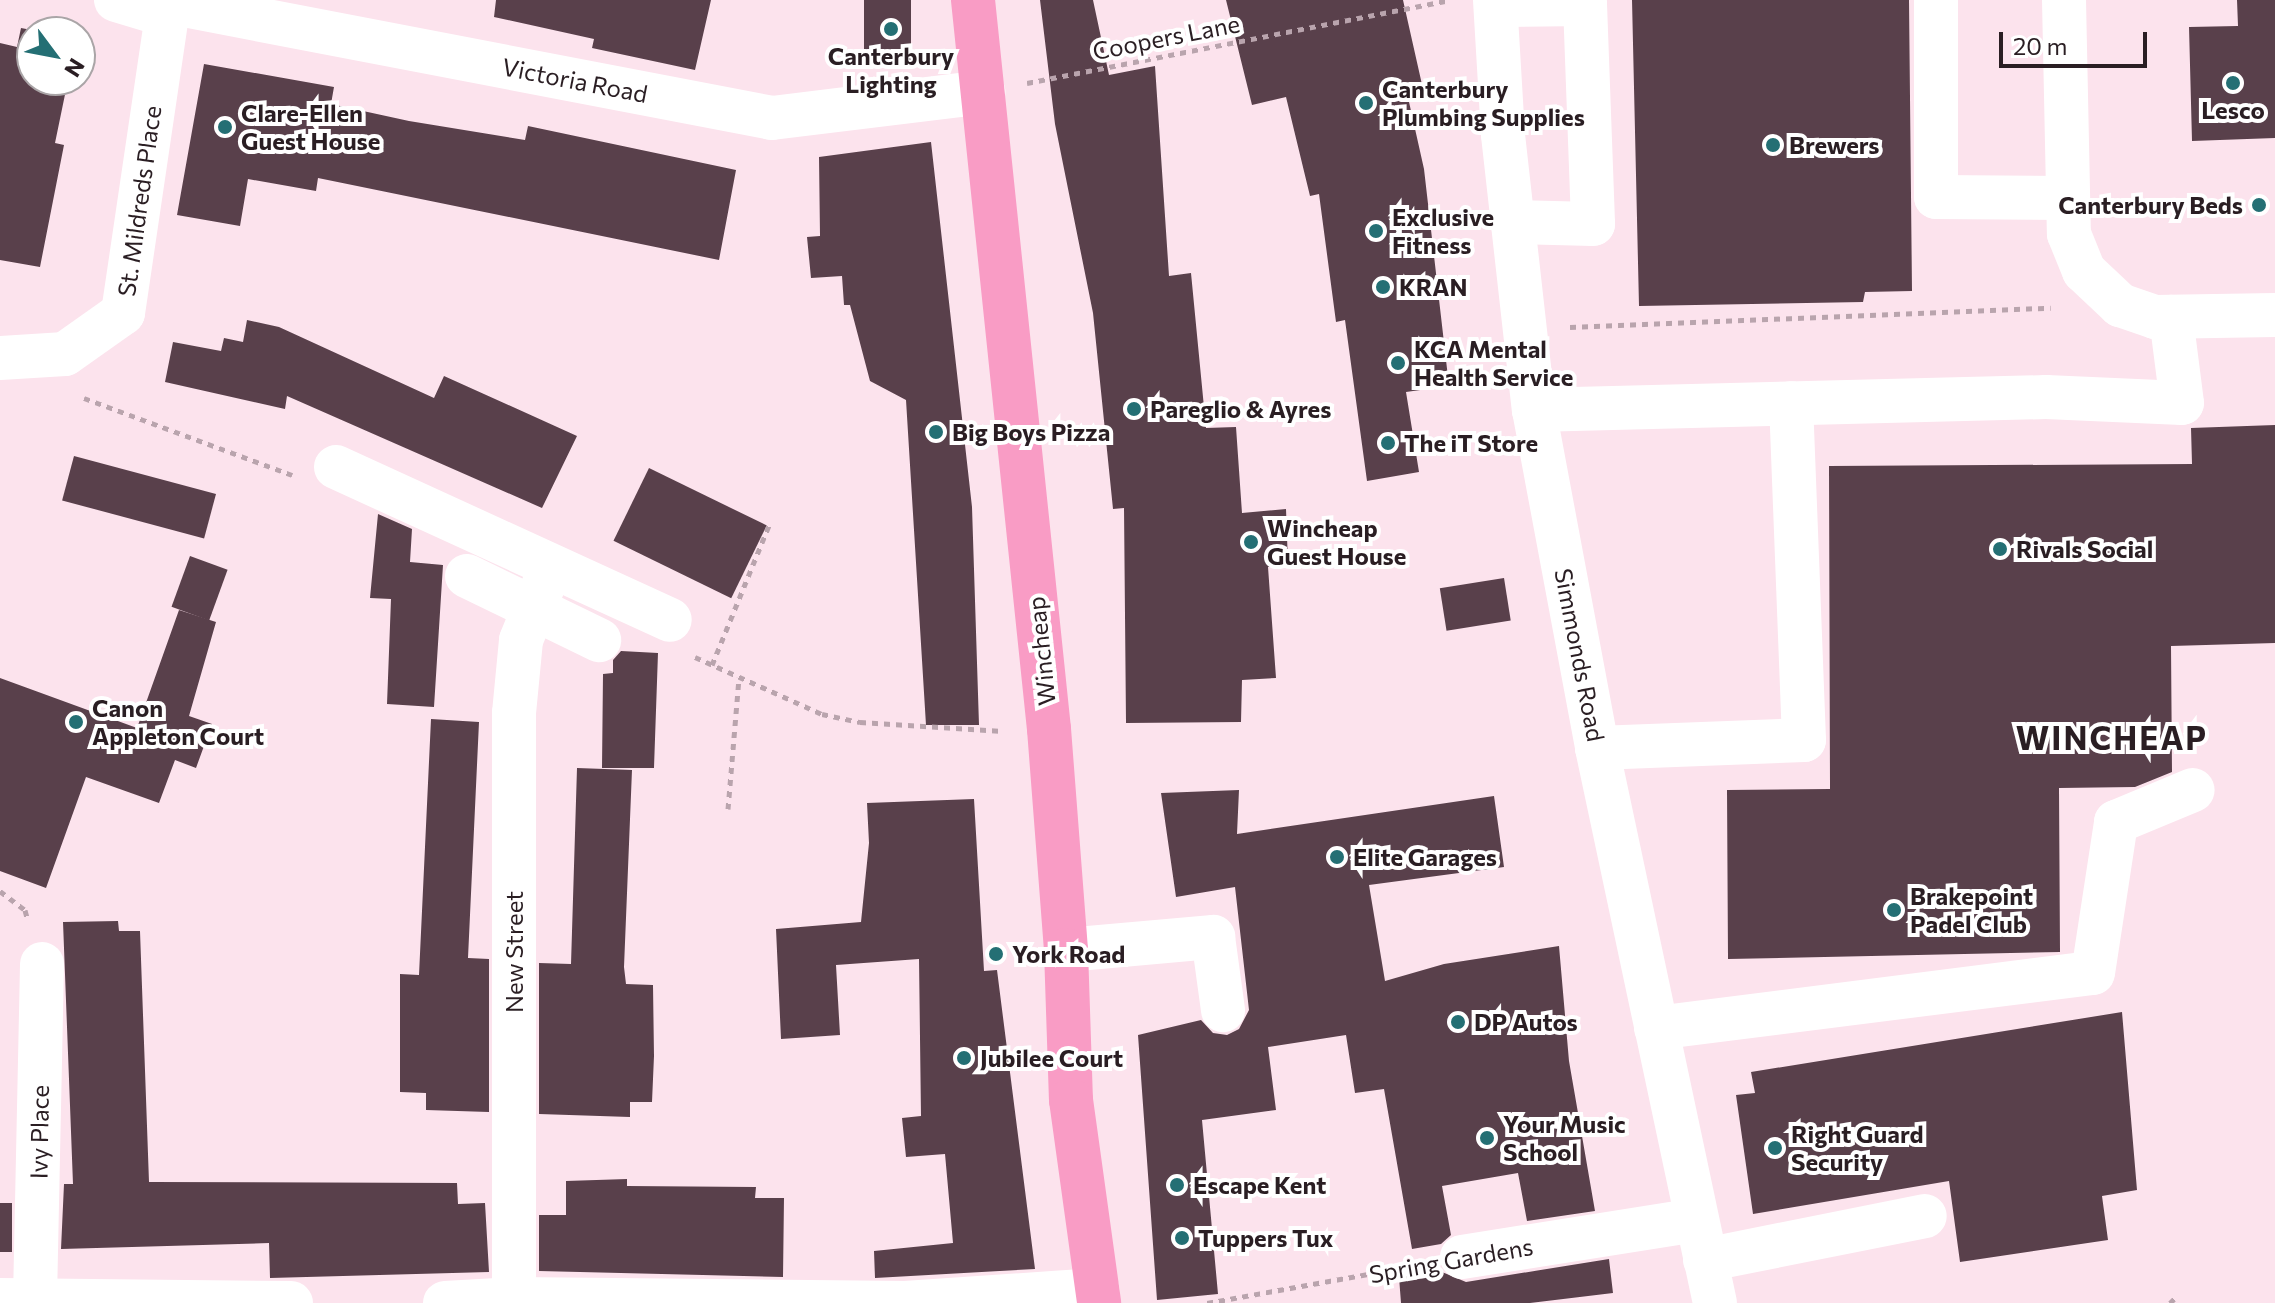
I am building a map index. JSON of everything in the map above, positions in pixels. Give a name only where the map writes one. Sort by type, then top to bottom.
[{"type":"highway","name":"Wincheap","points":[[973,0],[1049,729],[1066,950],[1071,1100],[1098,1296]]},
{"type":"street","name":"Victoria Road","points":[[116,0],[168,6],[772,118],[983,92]]},
{"type":"street","points":[[1936,0],[1936,197],[2068,198]]},
{"type":"street","points":[[2064,0],[2069,234],[2084,271],[2120,305],[2171,317],[2275,315]]},
{"type":"street","points":[[1496,2],[1585,4],[1593,224],[1512,222]]},
{"type":"street","name":"Simmonds Road","points":[[1496,2],[1512,222],[1522,329],[1534,410],[1597,748],[1715,1303]]},
{"type":"street","name":"St. Mildreds Place","points":[[0,358],[65,354],[123,313],[168,6]]},
{"type":"street","points":[[1534,410],[2046,397],[2182,403],[2171,317]]},
{"type":"street","points":[[1597,748],[1804,740],[1791,403]]},
{"type":"street","points":[[336,467],[670,620]]},
{"type":"street","name":"New Street","points":[[514,1299],[514,713],[521,640],[551,567]]},
{"type":"street","points":[[467,576],[599,640]]},
{"type":"street","points":[[1656,1028],[2093,973],[2116,822],[2193,790]]},
{"type":"street","points":[[1066,950],[1213,937],[1223,1010]]},
{"type":"street","name":"Ivy Place","points":[[18,1300],[42,964]]},
{"type":"street","name":"Spring Gardens","points":[[1462,1257],[1701,1240],[1925,1216]]},
{"type":"street","points":[[445,1303],[514,1299],[905,1303],[1098,1296]]},
{"type":"street","points":[[18,1300],[291,1303]]},
{"type":"path","name":"Coopers Lane","points":[[983,92],[1449,0]]},
{"type":"path","points":[[1522,329],[2120,305]]},
{"type":"path","points":[[712,665],[769,525]]},
{"type":"path","points":[[728,809],[739,677]]},
{"type":"path","points":[[0,891],[25,910]]},
{"type":"path","name":"Spring Gardens","points":[[1207,1303],[1462,1257]]},
{"type":"path","points":[[2170,1303],[2176,1297]]},
{"type":"building","points":[[496,0],[711,0],[695,70],[592,48],[594,39],[494,17]]},
{"type":"building","name":"Canterbury Lighting","points":[[864,0],[911,0],[911,63],[864,63]]},
{"type":"building","points":[[1040,0],[1093,0],[1109,75],[1155,66],[1169,276],[1191,273],[1206,428],[1236,427],[1242,513],[1286,509],[1288,564],[1268,567],[1276,678],[1242,680],[1241,722],[1126,723],[1124,508],[1113,509],[1093,313],[1055,124]]},
{"type":"building","points":[[1226,0],[1403,0],[1423,89],[1407,93],[1424,169],[1449,386],[1406,392],[1419,472],[1367,481],[1345,320],[1336,322],[1319,194],[1310,196],[1286,97],[1252,105]]},
{"type":"building","name":"Brewers","points":[[1632,0],[1909,0],[1912,291],[1865,292],[1863,302],[1639,306]]},
{"type":"building","name":"Lesco","points":[[2237,0],[2275,0],[2275,138],[2192,141],[2189,27],[2238,26]]},
{"type":"building","points":[[0,43],[16,47],[16,96],[65,96],[55,143],[64,145],[40,267],[0,260]]},
{"type":"building","points":[[204,64],[334,87],[331,104],[409,121],[525,140],[528,126],[736,170],[719,260],[318,178],[316,191],[248,179],[240,226],[177,215]]},
{"type":"building","points":[[931,142],[972,507],[979,725],[926,725],[906,400],[870,381],[850,305],[844,305],[842,276],[811,278],[807,237],[820,236],[819,157]]},
{"type":"building","points":[[247,320],[279,327],[434,398],[444,376],[577,436],[542,508],[287,396],[285,409],[165,382],[173,342],[221,351],[224,338],[243,342]]},
{"type":"building","points":[[2275,425],[2275,643],[2171,646],[2172,772],[2135,787],[2059,788],[2060,952],[1728,959],[1727,790],[1830,789],[1829,466],[2192,464],[2191,428]]},
{"type":"building","points":[[74,456],[216,494],[204,538],[62,500]]},
{"type":"building","points":[[649,468],[767,525],[731,598],[613,541]]},
{"type":"building","points":[[378,514],[412,529],[410,562],[443,565],[434,707],[387,704],[391,599],[370,598]]},
{"type":"building","points":[[190,556],[228,570],[209,620],[172,607]]},
{"type":"building","points":[[1504,578],[1511,620],[1447,631],[1440,588]]},
{"type":"building","name":"Canon Appleton Court","points":[[179,610],[216,622],[189,716],[212,724],[196,768],[175,760],[159,803],[86,777],[46,888],[0,871],[0,678],[137,728]]},
{"type":"building","points":[[621,651],[658,653],[654,768],[602,768],[603,674],[613,673],[613,660]]},
{"type":"building","points":[[431,719],[479,722],[468,958],[489,959],[489,1112],[426,1110],[426,1093],[400,1092],[400,974],[419,975]]},
{"type":"building","points":[[577,768],[632,770],[624,967],[626,984],[653,985],[654,1056],[652,1102],[630,1102],[630,1117],[539,1114],[539,963],[571,964]]},
{"type":"building","points":[[1239,790],[1237,834],[1494,796],[1504,867],[1369,885],[1385,981],[1444,964],[1559,946],[1569,1061],[1595,1211],[1527,1221],[1518,1173],[1442,1186],[1451,1235],[1441,1244],[1412,1249],[1384,1089],[1355,1093],[1346,1035],[1268,1047],[1276,1110],[1202,1120],[1218,1294],[1157,1300],[1138,1035],[1201,1020],[1213,1033],[1227,1035],[1239,1029],[1249,1010],[1235,887],[1176,897],[1161,793]]},
{"type":"building","points":[[974,799],[984,971],[997,970],[1035,1269],[875,1278],[874,1251],[953,1243],[945,1154],[906,1157],[902,1118],[921,1116],[919,959],[836,965],[840,1035],[781,1039],[776,929],[861,922],[869,843],[867,803]]},
{"type":"building","points":[[118,921],[119,931],[140,931],[149,1182],[457,1183],[458,1204],[485,1203],[489,1272],[270,1278],[269,1243],[61,1249],[64,1184],[73,1184],[63,922]]},
{"type":"building","points":[[2122,1012],[2137,1190],[2102,1196],[2108,1240],[1960,1262],[1949,1181],[1753,1214],[1736,1095],[1755,1093],[1751,1072]]},
{"type":"building","points":[[627,1179],[627,1186],[756,1187],[755,1198],[784,1198],[783,1277],[539,1271],[539,1215],[566,1215],[566,1181]]},
{"type":"building","points":[[0,1203],[12,1203],[12,1252],[0,1252]]},
{"type":"building","points":[[1609,1259],[1613,1293],[1530,1303],[1401,1303],[1399,1277],[1442,1272],[1466,1282]]},
{"type":"place","name":"Canterbury Lighting","points":[[891,29]]},
{"type":"place","name":"Lesco","points":[[2233,83]]},
{"type":"place","name":"Canterbury Plumbing Supplies","points":[[1366,103]]},
{"type":"place","name":"Clare-Ellen Guest House","points":[[225,127]]},
{"type":"place","name":"Brewers","points":[[1773,145]]},
{"type":"place","name":"Canterbury Beds","points":[[2259,205]]},
{"type":"place","name":"Exclusive Fitness","points":[[1376,231]]},
{"type":"place","name":"KRAN","points":[[1383,287]]},
{"type":"place","name":"KCA Mental Health Service","points":[[1398,363]]},
{"type":"place","name":"Pareglio & Ayres","points":[[1134,409]]},
{"type":"place","name":"Big Boys Pizza","points":[[936,432]]},
{"type":"place","name":"The iT Store","points":[[1388,443]]},
{"type":"place","name":"Wincheap Guest House","points":[[1251,542]]},
{"type":"place","name":"Rivals Social","points":[[2000,549]]},
{"type":"place","name":"Canon Appleton Court","points":[[76,722]]},
{"type":"place","name":"Elite Garages","points":[[1337,857]]},
{"type":"place","name":"Brakepoint Padel Club","points":[[1894,910]]},
{"type":"place","name":"York Road","points":[[996,954]]},
{"type":"place","name":"DP Autos","points":[[1458,1022]]},
{"type":"place","name":"Jubilee Court","points":[[964,1058]]},
{"type":"place","name":"Your Music School","points":[[1487,1138]]},
{"type":"place","name":"Right Guard Security","points":[[1775,1148]]},
{"type":"place","name":"Escape Kent","points":[[1177,1185]]},
{"type":"place","name":"Tuppers Tux","points":[[1182,1238]]},
{"type":"district","name":"WINCHEAP","points":[[2112,737]]}]
